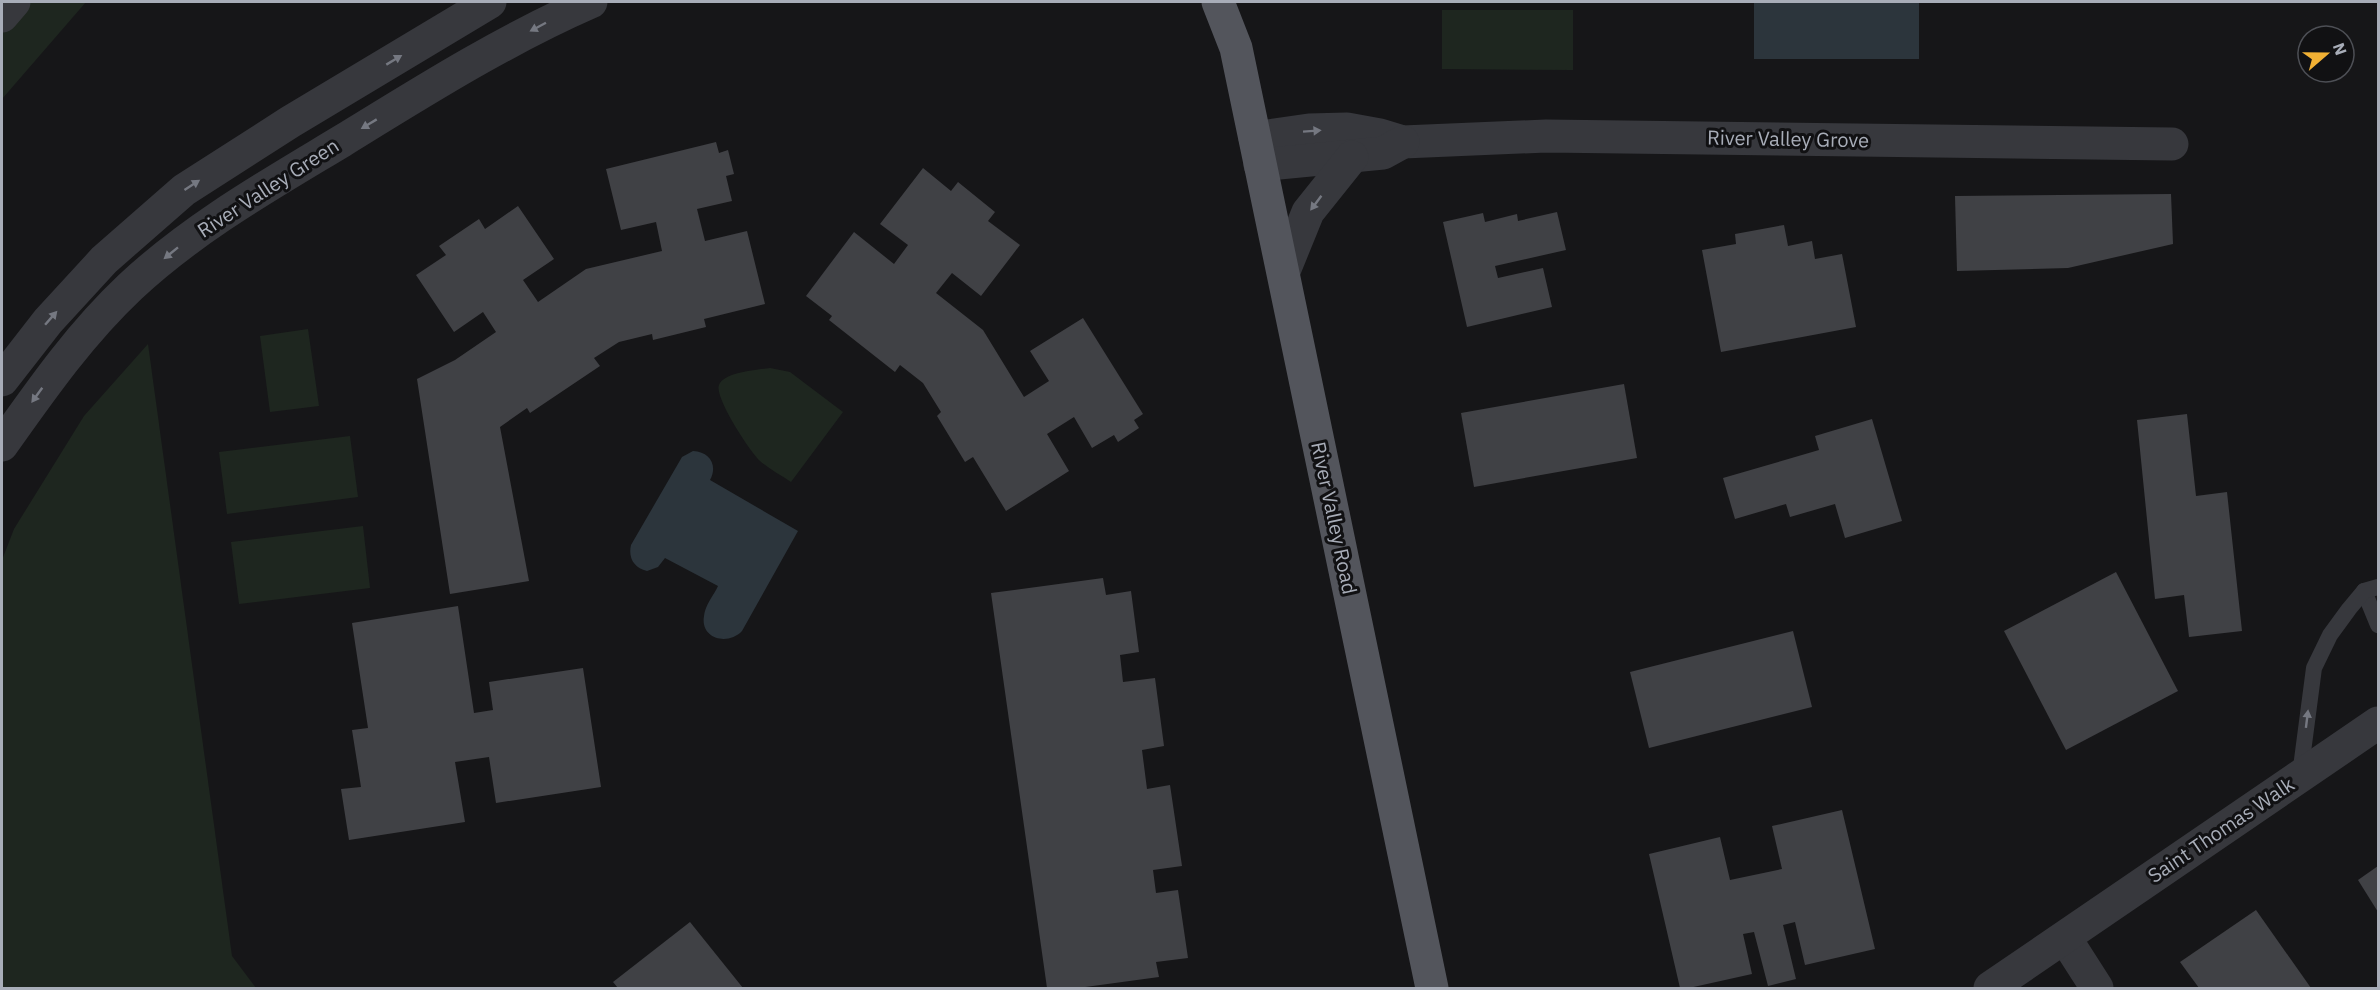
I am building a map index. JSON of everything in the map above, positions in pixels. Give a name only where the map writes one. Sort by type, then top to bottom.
[{"type":"main road","name":"River Valley Road","points":[[1218,2],[1236,48],[1432,988]]},
{"type":"main road","name":"River Valley Road","points":[[1236,48],[1240,2]]},
{"type":"street","points":[[2,16],[14,2]]},
{"type":"street","points":[[2,381],[48,321],[104,260],[184,190],[290,122],[490,2]]},
{"type":"street","name":"River Valley Green","points":[[2,444],[60,363],[130,287],[213,220],[452,74],[563,14],[591,2]]},
{"type":"street","name":"River Valley Grove","points":[[1257,152],[1309,130],[1347,129],[1403,142],[1546,136],[2172,144]]},
{"type":"street","name":"River Valley Grove","points":[[1257,152],[1352,157],[1383,153],[1403,142]]},
{"type":"street","points":[[1284,271],[1308,212],[1352,157]]},
{"type":"street","name":"Saint Thomas Walk","points":[[1990,988],[2379,723]]},
{"type":"street","points":[[2064,938],[2097,988]]},
{"type":"lane","points":[[2371,589],[2379,625]]},
{"type":"lane","points":[[2299,777],[2313,668],[2330,635],[2371,589]]},
{"type":"shaded area","points":[[2,2],[86,2],[2,99]]},
{"type":"shaded area","points":[[1754,2],[1919,2],[1919,59],[1754,59]]},
{"type":"shaded area","points":[[1442,10],[1573,10],[1573,70],[1442,69]]},
{"type":"shaded area","points":[[308,329],[319,406],[270,412],[260,336]]},
{"type":"shaded area","points":[[148,344],[232,956],[256,988],[2,988],[2,560],[14,529],[84,416]]},
{"type":"shaded area","points":[[770,368],[790,372],[843,412],[791,482],[767,467],[755,456],[727,412],[719,391],[719,385],[727,377],[742,372]]},
{"type":"shaded area","points":[[350,436],[358,497],[227,514],[219,452]]},
{"type":"shaded area","points":[[693,451],[704,454],[711,460],[713,469],[710,480],[798,531],[742,631],[730,638],[716,638],[706,630],[704,624],[706,608],[718,586],[665,558],[658,567],[647,571],[642,570],[635,565],[630,554],[631,545],[682,457]]},
{"type":"shaded area","points":[[363,526],[370,588],[239,604],[231,542]]},
{"type":"building","points":[[716,142],[719,153],[728,150],[734,174],[726,176],[732,201],[697,209],[705,241],[747,231],[765,304],[704,319],[706,327],[653,340],[652,334],[619,342],[594,358],[600,366],[530,413],[527,408],[500,427],[529,581],[450,594],[417,379],[455,360],[496,332],[483,312],[454,332],[416,275],[446,255],[439,246],[479,219],[485,229],[518,206],[554,259],[523,280],[538,302],[586,269],[662,251],[656,222],[621,230],[606,169]]},
{"type":"building","points":[[923,168],[951,191],[958,182],[995,212],[988,221],[1020,245],[981,296],[952,273],[936,293],[983,330],[1024,397],[1049,381],[1030,351],[1083,318],[1143,414],[1134,420],[1139,428],[1118,442],[1114,435],[1092,448],[1074,417],[1047,434],[1069,471],[1006,511],[973,457],[965,462],[937,416],[941,412],[923,383],[900,365],[895,372],[829,320],[832,316],[806,296],[854,232],[894,264],[908,245],[880,224]]},
{"type":"building","points":[[2171,194],[2173,244],[2068,268],[1957,271],[1955,196]]},
{"type":"building","points":[[1557,212],[1566,250],[1495,266],[1498,278],[1543,268],[1552,307],[1467,327],[1443,222],[1483,213],[1485,222],[1517,214],[1518,221]]},
{"type":"building","points":[[1784,225],[1788,246],[1812,241],[1815,259],[1842,254],[1856,327],[1721,352],[1702,250],[1736,244],[1735,234]]},
{"type":"building","points":[[1624,384],[1637,458],[1474,487],[1461,413]]},
{"type":"building","points":[[2187,414],[2196,496],[2227,492],[2242,631],[2189,637],[2184,595],[2155,599],[2137,420]]},
{"type":"building","points":[[1872,419],[1902,521],[1845,538],[1835,504],[1790,517],[1786,504],[1735,519],[1723,478],[1819,450],[1815,436]]},
{"type":"building","points":[[2116,572],[2178,691],[2066,750],[2004,631]]},
{"type":"building","points":[[1103,578],[1106,595],[1131,591],[1139,652],[1120,655],[1123,682],[1155,678],[1164,746],[1142,750],[1147,789],[1170,785],[1182,866],[1153,870],[1156,893],[1178,890],[1188,958],[1156,962],[1159,977],[1078,988],[1047,988],[991,593]]},
{"type":"building","points":[[458,606],[474,713],[493,710],[489,682],[583,668],[601,787],[496,803],[489,757],[455,762],[465,822],[349,840],[341,789],[361,787],[352,730],[368,728],[352,623]]},
{"type":"building","points":[[1793,631],[1812,707],[1649,748],[1630,672]]},
{"type":"building","points":[[1842,810],[1875,949],[1805,965],[1795,922],[1783,925],[1796,979],[1768,986],[1754,932],[1743,934],[1752,974],[1680,988],[1649,854],[1720,837],[1730,880],[1782,869],[1772,826]]},
{"type":"building","points":[[2378,866],[2378,912],[2358,880]]},
{"type":"building","points":[[2256,910],[2311,988],[2199,988],[2180,962]]},
{"type":"building","points":[[690,922],[743,988],[618,988],[613,982]]}]
